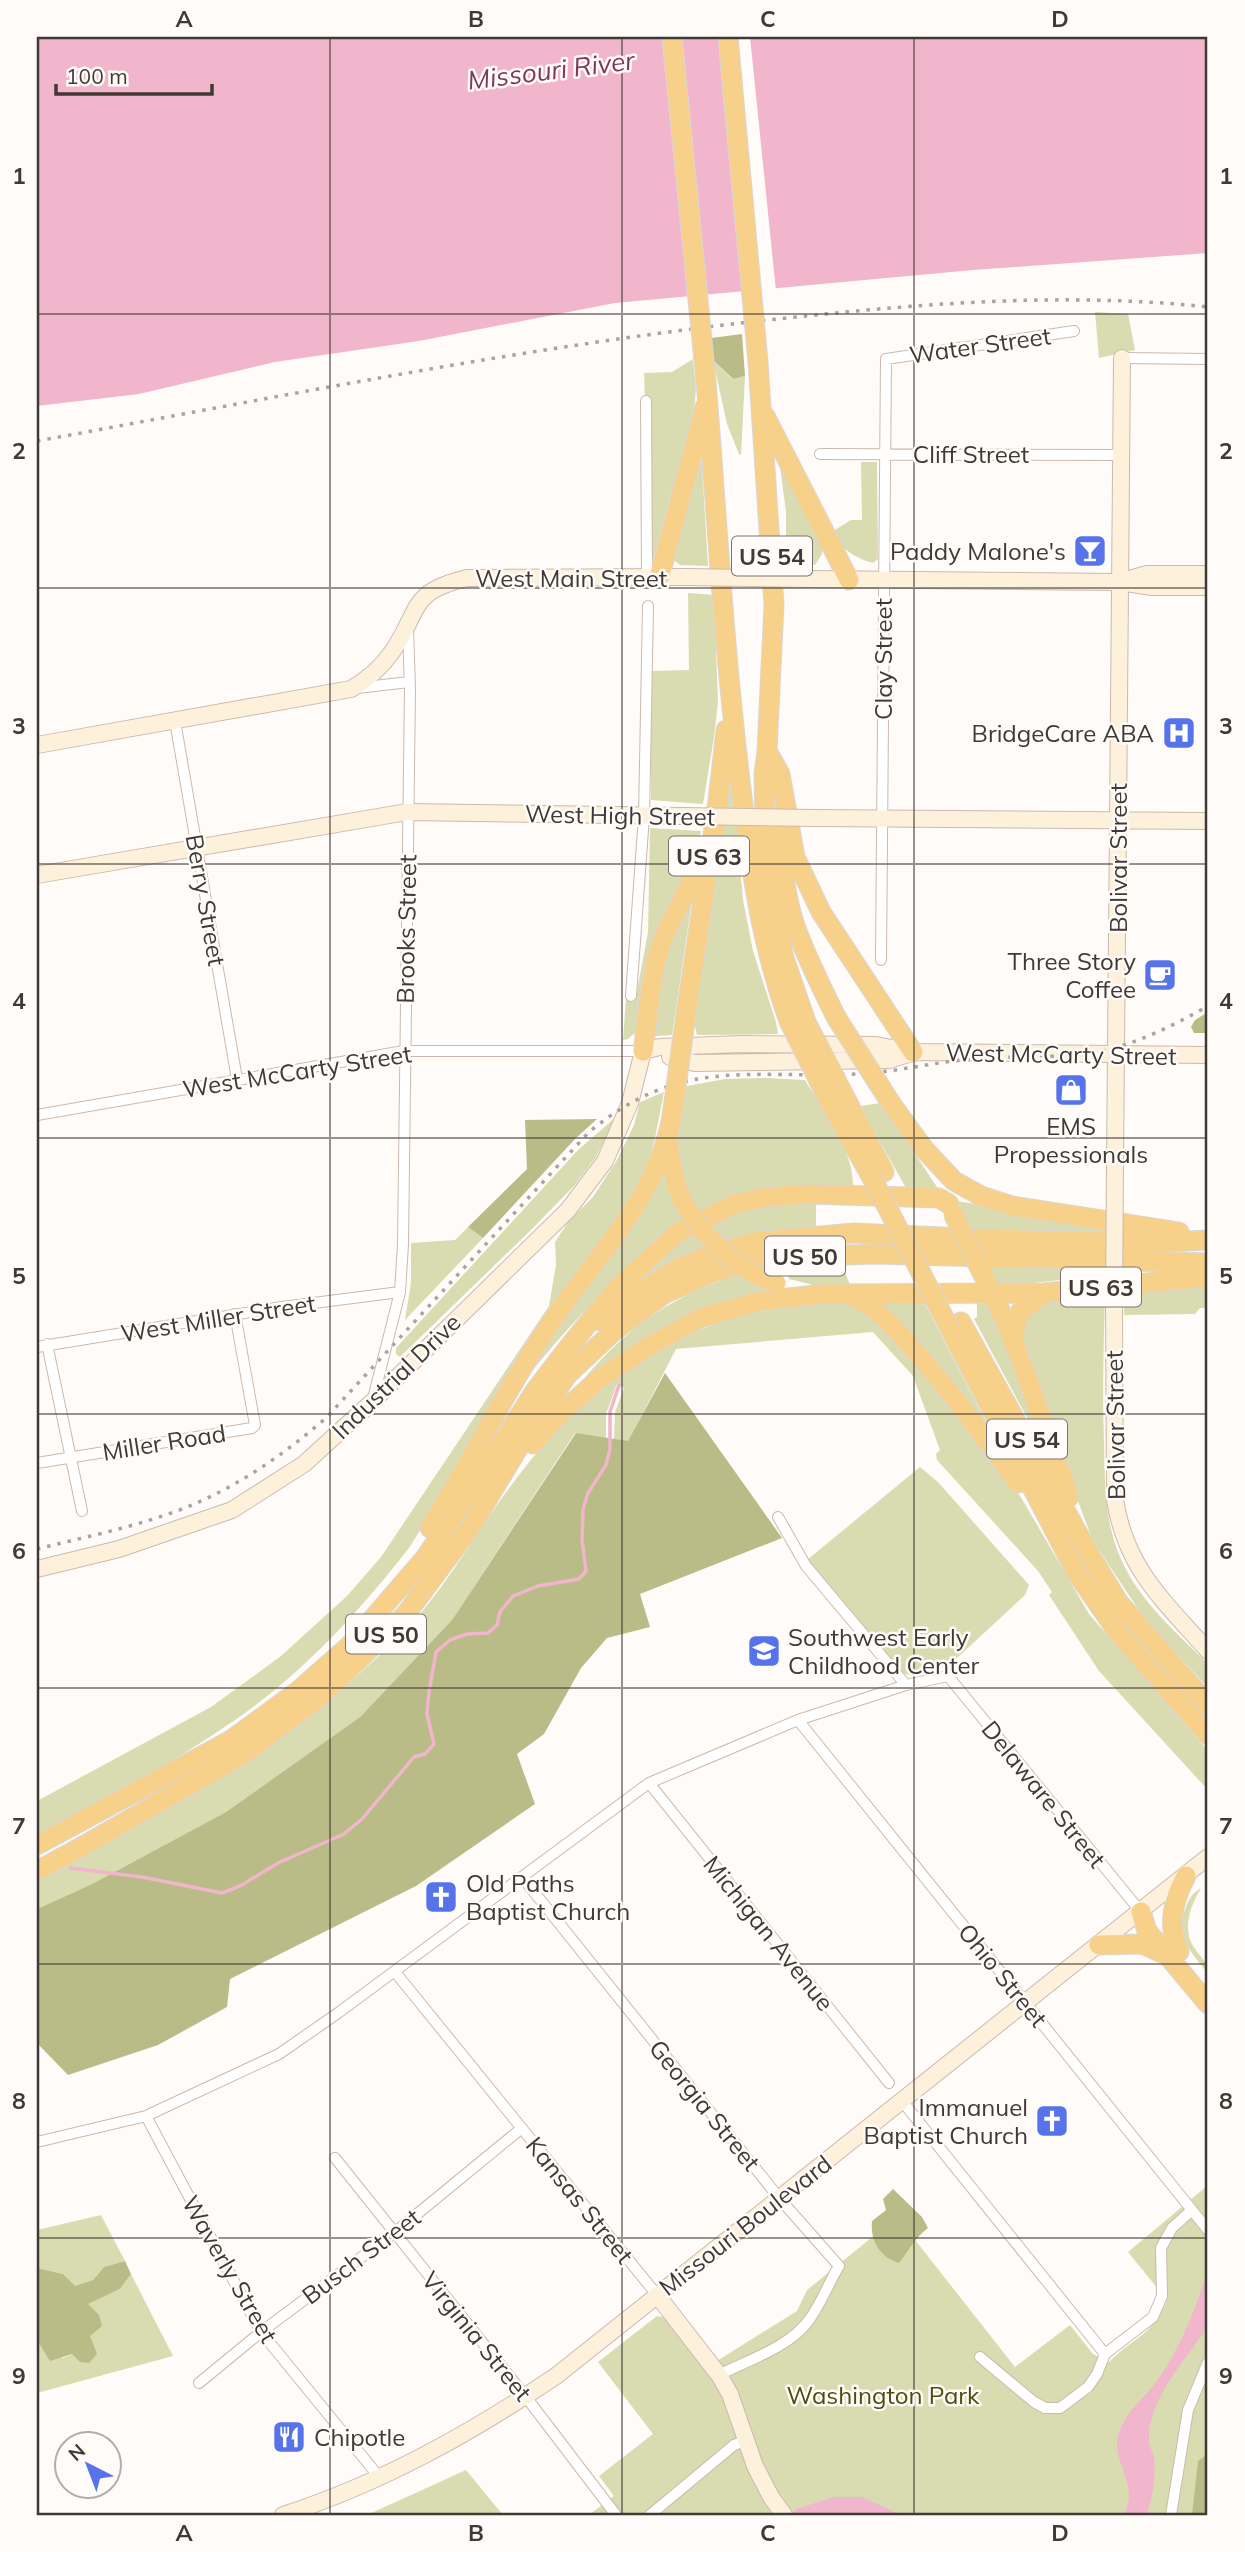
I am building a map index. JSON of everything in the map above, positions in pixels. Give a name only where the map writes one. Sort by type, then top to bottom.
[{"type":"highway","name":"US 54","points":[[672,37],[707,390],[730,698],[754,895],[777,988],[878,1174],[956,1327],[1051,1527],[1076,1572],[1119,1634],[1208,1735]]},
{"type":"highway","name":"US 54","points":[[728,37],[762,410],[774,605],[764,774],[766,869],[797,1022]]},
{"type":"highway","points":[[653,578],[707,390]]},
{"type":"highway","points":[[762,410],[849,580]]},
{"type":"highway","name":"US 63","points":[[730,698],[718,801],[667,1142],[681,1198],[703,1232],[731,1261],[759,1278],[825,1294],[1044,1293],[1208,1277]]},
{"type":"highway","points":[[767,751],[780,774],[795,856],[821,912],[913,1052]]},
{"type":"highway","name":"US 63","points":[[767,751],[782,867],[794,922],[836,1017],[892,1105],[924,1149],[954,1181],[981,1196],[1002,1203],[1208,1238]]},
{"type":"highway","points":[[643,1051],[652,984],[665,934],[693,880],[718,801]]},
{"type":"highway","points":[[365,1629],[450,1496],[506,1395],[552,1321],[641,1198],[667,1142]]},
{"type":"highway","points":[[924,1149],[1013,1340],[1091,1557]]},
{"type":"highway","points":[[568,1348],[617,1288],[677,1233],[734,1204],[767,1197],[810,1194],[939,1198],[951,1209]]},
{"type":"highway","name":"US 50","points":[[37,1845],[231,1740],[298,1691],[350,1645],[425,1558],[535,1391],[568,1348],[619,1306],[676,1269],[752,1242],[854,1233],[1136,1242],[1208,1238]]},
{"type":"highway","name":"US 50","points":[[37,1871],[242,1755],[320,1697],[406,1614],[472,1525],[529,1430],[568,1374],[614,1331],[664,1294],[715,1272],[752,1262],[791,1256],[875,1254],[1208,1263]]},
{"type":"highway","points":[[1013,1340],[1020,1312],[1044,1293]]},
{"type":"highway","points":[[497,1484],[558,1416],[600,1379],[651,1345],[700,1318],[760,1301],[825,1294]]},
{"type":"highway","points":[[847,1294],[870,1305],[885,1317],[947,1387],[1051,1527]]},
{"type":"highway","name":"US 54","points":[[956,1327],[1119,1603],[1208,1705]]},
{"type":"highway","points":[[1174,1955],[1173,1910],[1175,1897],[1186,1875]]},
{"type":"highway","points":[[1142,1912],[1156,1924],[1208,2004]]},
{"type":"highway","points":[[1099,1945],[1142,1944],[1174,1955],[1208,1984]]},
{"type":"main road","name":"Bolivar Street","points":[[1122,358],[1114,1306],[1115,1500],[1119,1525],[1129,1553],[1145,1580],[1208,1651]]},
{"type":"main road","name":"West Main Street","points":[[1120,582],[1147,574],[1208,575]]},
{"type":"main road","name":"West Main Street","points":[[37,745],[351,689],[382,666],[393,651],[417,604],[444,583],[467,578],[688,577],[1120,582],[1152,587],[1208,587]]},
{"type":"main road","name":"West High Street","points":[[37,875],[407,812],[1208,821]]},
{"type":"main road","name":"West McCarty Street","points":[[643,1051],[660,1047],[741,1044],[876,1045],[913,1052],[1208,1055]]},
{"type":"main road","name":"Industrial Drive","points":[[37,1569],[120,1549],[232,1510],[304,1464],[372,1402],[568,1210],[605,1161],[630,1103],[643,1051]]},
{"type":"main road","name":"Missouri Boulevard","points":[[283,2515],[318,2510],[457,2439],[526,2397],[592,2348],[1208,1857]]},
{"type":"main road","name":"Kansas Street","points":[[657,2295],[719,2375],[730,2394],[755,2466],[780,2511]]},
{"type":"street","name":"Water Street","points":[[886,359],[1074,331]]},
{"type":"street","points":[[1122,358],[1208,359]]},
{"type":"street","name":"Clay Street","points":[[881,960],[886,359]]},
{"type":"street","points":[[646,401],[653,578]]},
{"type":"street","name":"Cliff Street","points":[[820,454],[1121,455]]},
{"type":"street","points":[[631,996],[644,816],[648,606]]},
{"type":"street","name":"Brooks Street","points":[[372,1402],[400,1292],[403,1244],[409,682],[407,622]]},
{"type":"street","points":[[351,689],[409,682]]},
{"type":"street","name":"Berry Street","points":[[175,721],[237,1079]]},
{"type":"street","name":"West McCarty Street","points":[[37,1115],[404,1051],[643,1051]]},
{"type":"street","name":"West Miller Street","points":[[42,1346],[235,1314],[400,1292]]},
{"type":"street","name":"Miller Road","points":[[71,1457],[252,1428],[255,1425],[235,1314]]},
{"type":"street","points":[[42,1346],[82,1511]]},
{"type":"street","points":[[37,1462],[71,1457]]},
{"type":"street","points":[[37,2142],[146,2116],[279,2054],[395,1972],[649,1783],[798,1720],[906,1685],[806,1566],[778,1517]]},
{"type":"street","name":"Delaware Street","points":[[906,1685],[947,1676],[1142,1912]]},
{"type":"street","name":"Ohio Street","points":[[798,1720],[1208,2230]]},
{"type":"street","name":"Michigan Avenue","points":[[649,1783],[889,2083]]},
{"type":"street","name":"Georgia Street","points":[[522,1877],[780,2199],[839,2266],[811,2319],[802,2329],[778,2345],[719,2375]]},
{"type":"street","name":"Kansas Street","points":[[395,1972],[657,2295]]},
{"type":"street","points":[[902,2101],[1105,2354]]},
{"type":"street","name":"Waverly Street","points":[[146,2116],[261,2332],[380,2478]]},
{"type":"street","name":"Busch Street","points":[[199,2383],[261,2332],[394,2233],[522,2128]]},
{"type":"street","name":"Virginia Street","points":[[335,2158],[526,2397],[616,2515]]},
{"type":"street","points":[[980,2357],[1045,2409],[1060,2408],[1088,2387],[1105,2354],[1153,2317],[1162,2296],[1161,2248],[1172,2228],[1192,2210]]},
{"type":"street","points":[[1171,2515],[1188,2410],[1208,2362]]},
{"type":"street","points":[[650,2515],[734,2445],[745,2441]]},
{"type":"green space","points":[[1095,312],[1128,314],[1135,350],[1099,358]]},
{"type":"green space","points":[[742,334],[745,376],[733,379],[713,360],[711,338]]},
{"type":"green space","points":[[693,359],[696,388],[694,414],[680,474],[672,490],[654,557],[651,559],[644,373],[672,372]]},
{"type":"green space","points":[[713,360],[732,379],[745,376],[741,455],[727,424]]},
{"type":"green space","points":[[700,434],[708,566],[680,565],[672,559]]},
{"type":"green space","points":[[779,459],[822,545],[822,554],[815,565],[786,563],[786,512]]},
{"type":"green space","points":[[861,462],[877,462],[878,559],[873,563],[848,552],[830,533],[851,520],[862,520]]},
{"type":"green space","points":[[688,593],[714,595],[718,702],[703,804],[651,800],[651,671],[689,670]]},
{"type":"green space","points":[[731,788],[743,900],[753,951],[778,1034],[697,1035],[691,1011],[727,794]]},
{"type":"green space","points":[[650,828],[701,831],[694,861],[637,1031],[623,1040],[626,998],[636,997],[648,932]]},
{"type":"green space","points":[[693,894],[672,1035],[654,1036],[651,1027],[669,947]]},
{"type":"green space","points":[[1208,1012],[1208,1033],[1194,1033],[1191,1027],[1195,1020]]},
{"type":"green space","points":[[725,1079],[805,1080],[843,1145],[849,1159],[853,1187],[782,1186],[756,1190],[697,1212],[686,1196],[675,1140],[682,1087]]},
{"type":"green space","points":[[664,1092],[645,1173],[409,1548],[370,1595],[307,1662],[260,1702],[162,1767],[37,1836],[37,1801],[211,1707],[281,1656],[347,1596],[381,1557],[549,1306],[556,1265],[555,1242],[569,1221],[593,1197],[617,1160],[634,1125],[640,1102]]},
{"type":"green space","points":[[881,1103],[939,1190],[906,1188],[860,1106]]},
{"type":"green space","points":[[616,1117],[596,1157],[574,1186],[400,1357],[396,1354],[396,1348],[578,1150]]},
{"type":"green space","points":[[597,1119],[483,1238],[468,1227],[527,1169],[525,1120]]},
{"type":"green space","points":[[662,1169],[670,1197],[683,1220],[595,1301],[516,1391]]},
{"type":"green space","points":[[816,1201],[816,1227],[669,1263],[635,1282],[672,1242],[751,1205]]},
{"type":"green space","points":[[957,1201],[1105,1225],[1106,1234],[971,1230]]},
{"type":"green space","points":[[468,1227],[483,1238],[405,1320],[411,1283],[411,1243],[455,1240]]},
{"type":"green space","points":[[841,1262],[850,1285],[813,1285],[789,1279],[785,1263]]},
{"type":"green space","points":[[986,1264],[1104,1269],[1104,1275],[999,1287]]},
{"type":"green space","points":[[740,1274],[781,1293],[747,1299],[571,1394],[608,1353],[646,1320],[688,1295]]},
{"type":"green space","points":[[1208,1286],[1208,1308],[1200,1308],[1195,1314],[1124,1315],[1124,1289]]},
{"type":"green space","points":[[1105,1290],[1105,1475],[1107,1508],[1114,1540],[1127,1571],[1144,1597],[1208,1664],[1208,1688],[1142,1615],[1093,1541],[1023,1356],[1019,1325],[1038,1300]]},
{"type":"green space","points":[[878,1299],[924,1302],[995,1439],[886,1311]]},
{"type":"green space","points":[[977,1301],[989,1301],[1036,1427],[1033,1429],[974,1319],[977,1317]]},
{"type":"green space","points":[[841,1302],[858,1305],[892,1334],[1007,1477],[1089,1614],[1208,1751],[1208,1790],[1099,1671],[1049,1595],[1052,1592],[1038,1571],[937,1460],[936,1454],[940,1450],[913,1376],[873,1332],[676,1349],[628,1442],[614,1439],[615,1412],[624,1388],[617,1384],[606,1414],[606,1438],[575,1433],[452,1620],[360,1717],[226,1812],[92,1884],[37,1909],[37,1878],[337,1694],[369,1665],[421,1613],[533,1458],[602,1388],[656,1351],[715,1324],[762,1311]]},
{"type":"green space","points":[[665,1373],[782,1538],[640,1594],[650,1627],[607,1638],[581,1668],[544,1734],[517,1754],[535,1804],[416,1886],[230,1979],[227,2007],[158,2045],[68,2075],[37,2043],[37,1909],[92,1884],[226,1812],[360,1717],[452,1620],[576,1433],[628,1441]]},
{"type":"green space","points":[[920,1467],[938,1482],[1029,1585],[1025,1595],[956,1659],[909,1675],[904,1674],[807,1560]]},
{"type":"green space","points":[[1201,1888],[1191,1909],[1188,1931],[1208,1974],[1191,1952],[1182,1928],[1182,1919],[1188,1903]]},
{"type":"green space","name":"Washington Park","points":[[1208,2185],[1208,2515],[589,2515],[614,2496],[599,2476],[653,2434],[598,2362],[657,2316],[667,2318],[704,2369],[797,2311],[807,2290],[897,2217],[1015,2367],[1070,2325],[1093,2354],[1109,2362],[1149,2329],[1167,2300],[1128,2252]]},
{"type":"green space","points":[[893,2189],[922,2217],[928,2228],[899,2263],[886,2257],[878,2247],[872,2228],[872,2221],[886,2210],[883,2199]]},
{"type":"green space","points":[[101,2215],[125,2261],[104,2267],[93,2280],[75,2287],[63,2274],[37,2268],[37,2230]]},
{"type":"green space","points":[[125,2261],[131,2274],[120,2289],[88,2304],[99,2315],[102,2326],[90,2336],[97,2354],[89,2363],[80,2362],[72,2354],[50,2361],[39,2343],[37,2332],[37,2268],[63,2274],[75,2286],[93,2280],[104,2267]]},
{"type":"green space","points":[[131,2274],[173,2356],[37,2393],[37,2332],[39,2343],[63,2358],[72,2354],[90,2336],[87,2304],[120,2289]]},
{"type":"green space","points":[[1208,2454],[1208,2515],[1192,2515],[1198,2461]]},
{"type":"green space","points":[[466,2470],[503,2515],[367,2515]]},
{"type":"water","name":"Missouri River","points":[[37,37],[1208,37],[1208,253],[973,270],[615,303],[419,341],[275,362],[139,394],[37,406]]},
{"type":"water","points":[[1208,2269],[1208,2321],[1204,2332],[1160,2397],[1150,2427],[1149,2444],[1155,2471],[1146,2515],[1123,2515],[1129,2494],[1118,2454],[1119,2433],[1126,2417],[1157,2381],[1181,2341]]},
{"type":"water","points":[[834,2497],[862,2497],[902,2515],[790,2515],[796,2509]]},
{"type":"pier","points":[[718,37],[750,37],[776,291],[742,295]]},
{"type":"waterway","points":[[70,1868],[142,1877],[222,1893],[240,1886],[278,1863],[344,1834],[362,1819],[414,1757],[425,1754],[434,1744],[427,1714],[436,1652],[450,1640],[467,1634],[488,1633],[497,1625],[500,1612],[513,1596],[538,1586],[579,1579],[586,1571],[582,1540],[583,1509],[588,1493],[606,1465],[610,1449],[610,1412],[619,1385]]},
{"type":"railway","points":[[37,441],[505,356],[787,318],[998,301],[1103,300],[1208,307]]},
{"type":"railway","points":[[37,1549],[128,1526],[202,1501],[258,1470],[293,1445],[326,1418],[589,1132],[622,1108],[654,1092],[717,1076],[857,1074],[973,1059],[1086,1055],[1136,1041],[1208,1006]]},
{"type":"place","name":"Paddy Malone's","points":[[1090,551]]},
{"type":"place","name":"BridgeCare ABA","points":[[1179,733]]},
{"type":"place","name":"Three Story Coffee","points":[[1160,975]]},
{"type":"place","name":"EMS Propessionals","points":[[1071,1090]]},
{"type":"place","name":"Southwest Early Childhood Center","points":[[764,1651]]},
{"type":"place","name":"Old Paths Baptist Church","points":[[441,1897]]},
{"type":"place","name":"Immanuel Baptist Church","points":[[1052,2121]]},
{"type":"place","name":"Chipotle","points":[[289,2437]]}]
